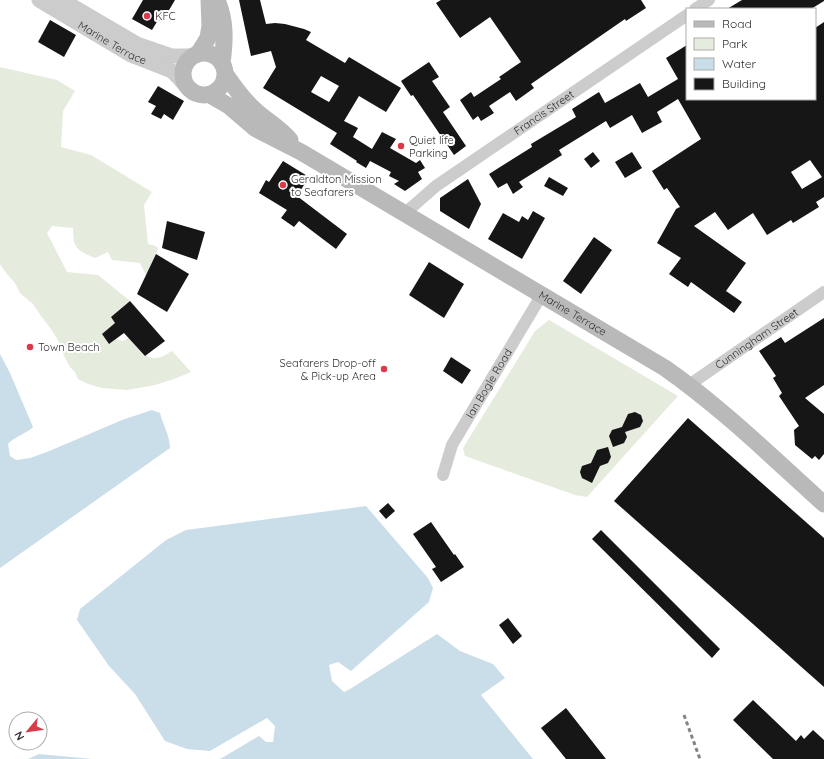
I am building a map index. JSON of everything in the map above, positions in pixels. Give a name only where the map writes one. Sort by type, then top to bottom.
[{"type":"main road","points":[[196,55],[208,38],[210,26],[209,0]]},
{"type":"main road","points":[[217,0],[221,9],[225,31],[225,82],[221,88],[210,95],[203,96],[190,90],[183,78],[183,71],[189,59],[196,55],[209,53],[219,58],[224,69]]},
{"type":"main road","name":"Marine Terrace","points":[[224,69],[239,93],[255,110],[285,134],[300,152]]},
{"type":"main road","name":"Marine Terrace","points":[[210,95],[229,106],[256,129],[300,152],[665,368],[689,385],[824,504]]},
{"type":"street","name":"Marine Terrace","points":[[39,0],[131,55],[172,71],[186,85]]},
{"type":"street","name":"Marine Terrace","points":[[62,0],[138,44],[172,56],[196,55]]},
{"type":"street","points":[[696,8],[708,0]]},
{"type":"street","name":"Francis Street","points":[[404,214],[436,186],[686,16]]},
{"type":"street","name":"Cunningham Street","points":[[689,385],[824,292]]},
{"type":"street","name":"Ian Bogle Road","points":[[443,475],[452,445],[541,296]]},
{"type":"green space","points":[[0,67],[57,80],[75,91],[63,111],[61,147],[91,155],[152,192],[144,205],[148,244],[156,246],[158,249],[146,275],[140,263],[112,260],[108,252],[95,258],[80,251],[75,245],[73,228],[52,226],[47,233],[67,272],[98,275],[130,301],[112,317],[115,323],[102,334],[109,344],[116,339],[123,341],[129,338],[143,354],[152,358],[158,358],[172,351],[191,372],[155,385],[127,390],[102,388],[78,379],[64,356],[58,340],[51,329],[33,304],[20,293],[15,283],[0,264]]},
{"type":"green space","points":[[549,320],[678,396],[587,497],[575,495],[465,456],[463,448],[535,331]]},
{"type":"water","points":[[0,354],[10,373],[33,427],[8,444],[10,456],[16,460],[30,458],[47,452],[122,420],[152,410],[160,413],[168,435],[170,448],[0,568]]},
{"type":"water","points":[[366,506],[428,578],[433,588],[429,602],[351,671],[338,662],[329,665],[332,681],[344,692],[437,634],[460,651],[493,664],[505,678],[481,695],[533,759],[220,759],[259,736],[266,742],[273,742],[275,726],[267,718],[210,751],[187,749],[165,741],[135,694],[109,666],[77,620],[80,609],[166,540],[186,530]]},
{"type":"water","points":[[39,754],[93,759],[28,759]]},
{"type":"building","name":"KFC","points":[[143,0],[175,0],[162,22],[158,20],[152,30],[132,19]]},
{"type":"building","points":[[239,0],[260,0],[266,24],[285,24],[311,32],[306,40],[345,63],[349,57],[401,88],[386,112],[359,96],[344,121],[358,128],[353,137],[372,149],[382,132],[396,139],[390,148],[416,163],[420,160],[425,168],[418,172],[422,179],[405,191],[394,184],[399,181],[389,176],[391,172],[370,161],[366,168],[330,144],[337,133],[263,88],[276,67],[271,51],[251,56]],"holes":[[[321,76],[339,86],[329,102],[311,92]]]},
{"type":"building","points":[[441,0],[641,0],[646,8],[626,21],[625,19],[531,84],[534,88],[516,101],[510,92],[489,106],[494,113],[481,121],[478,116],[473,120],[460,100],[471,92],[474,97],[501,79],[499,77],[521,62],[490,17],[460,38],[436,3]]},
{"type":"building","points":[[742,0],[824,0],[813,8],[729,8]]},
{"type":"building","points":[[50,20],[76,35],[64,57],[38,42]]},
{"type":"building","points":[[824,22],[824,197],[816,202],[819,207],[793,223],[791,220],[767,235],[753,213],[728,230],[715,212],[694,226],[746,263],[726,291],[742,302],[734,313],[691,282],[688,287],[669,274],[681,258],[657,243],[676,209],[680,207],[667,188],[664,190],[652,171],[701,139],[678,99],[657,112],[662,122],[642,133],[632,115],[610,128],[606,121],[559,150],[562,155],[519,182],[523,187],[513,194],[507,183],[498,188],[489,174],[532,147],[531,144],[576,117],[572,109],[599,92],[605,103],[640,83],[648,97],[678,79],[666,58],[686,46],[686,100],[816,100],[816,27]],"holes":[[[810,160],[822,177],[802,189],[791,172]]]},
{"type":"building","points":[[429,62],[439,77],[432,81],[450,107],[443,112],[466,146],[454,155],[413,95],[411,96],[401,81]]},
{"type":"building","points":[[158,86],[184,101],[173,120],[164,114],[161,119],[151,114],[156,106],[148,102]]},
{"type":"building","points":[[593,152],[600,161],[591,168],[584,159]]},
{"type":"building","points":[[632,152],[642,168],[625,178],[615,162]]},
{"type":"building","points":[[283,161],[309,177],[297,196],[347,234],[336,249],[299,221],[294,227],[281,218],[287,210],[259,193],[266,180],[269,182]]},
{"type":"building","points":[[549,177],[568,188],[563,196],[544,186]]},
{"type":"building","points":[[468,179],[481,204],[469,229],[440,211],[440,198]]},
{"type":"building","points":[[533,211],[545,218],[522,259],[488,239],[503,213],[519,222],[522,216],[528,220]]},
{"type":"building","points":[[167,221],[205,232],[197,260],[162,248]]},
{"type":"building","points":[[594,237],[612,250],[581,294],[563,281]]},
{"type":"building","points":[[156,254],[189,274],[167,312],[137,294]]},
{"type":"building","points":[[429,262],[464,284],[444,318],[409,295]]},
{"type":"building","points":[[130,301],[165,341],[145,356],[124,333],[109,344],[102,334],[115,323],[111,317]]},
{"type":"building","points":[[824,318],[824,385],[805,398],[824,414],[824,454],[819,460],[815,456],[812,459],[795,445],[794,430],[799,426],[779,396],[782,393],[773,378],[776,376],[759,351],[781,337],[785,343]]},
{"type":"building","points":[[451,357],[471,370],[462,384],[443,371]]},
{"type":"building","points":[[635,412],[641,415],[643,421],[640,427],[625,432],[627,437],[624,443],[613,447],[609,436],[612,430],[622,427],[628,414]]},
{"type":"building","points":[[688,418],[824,538],[824,687],[614,501]]},
{"type":"building","points":[[608,447],[611,457],[608,463],[600,466],[592,483],[582,478],[580,472],[582,466],[591,463],[597,450]]},
{"type":"building","points":[[388,503],[395,511],[386,519],[379,511]]},
{"type":"building","points":[[431,522],[464,567],[441,582],[432,569],[436,567],[413,534]]},
{"type":"building","points":[[601,530],[720,649],[712,658],[592,539]]},
{"type":"building","points":[[508,618],[522,636],[513,644],[499,625]]},
{"type":"building","points":[[753,700],[796,741],[801,735],[804,739],[813,730],[824,740],[824,759],[773,759],[733,720]]},
{"type":"building","points":[[566,708],[606,759],[566,759],[541,728]]},
{"type":"railway","points":[[684,715],[700,759]]},
{"type":"place","name":"KFC","points":[[147,16]]},
{"type":"place","name":"Quiet life Parking","points":[[401,146]]},
{"type":"place","name":"Geraldton Mission to Seafarers","points":[[283,185]]},
{"type":"place","name":"Town Beach","points":[[30,347]]},
{"type":"place","name":"Seafarers Drop-off & Pick-up Area","points":[[384,369]]}]
